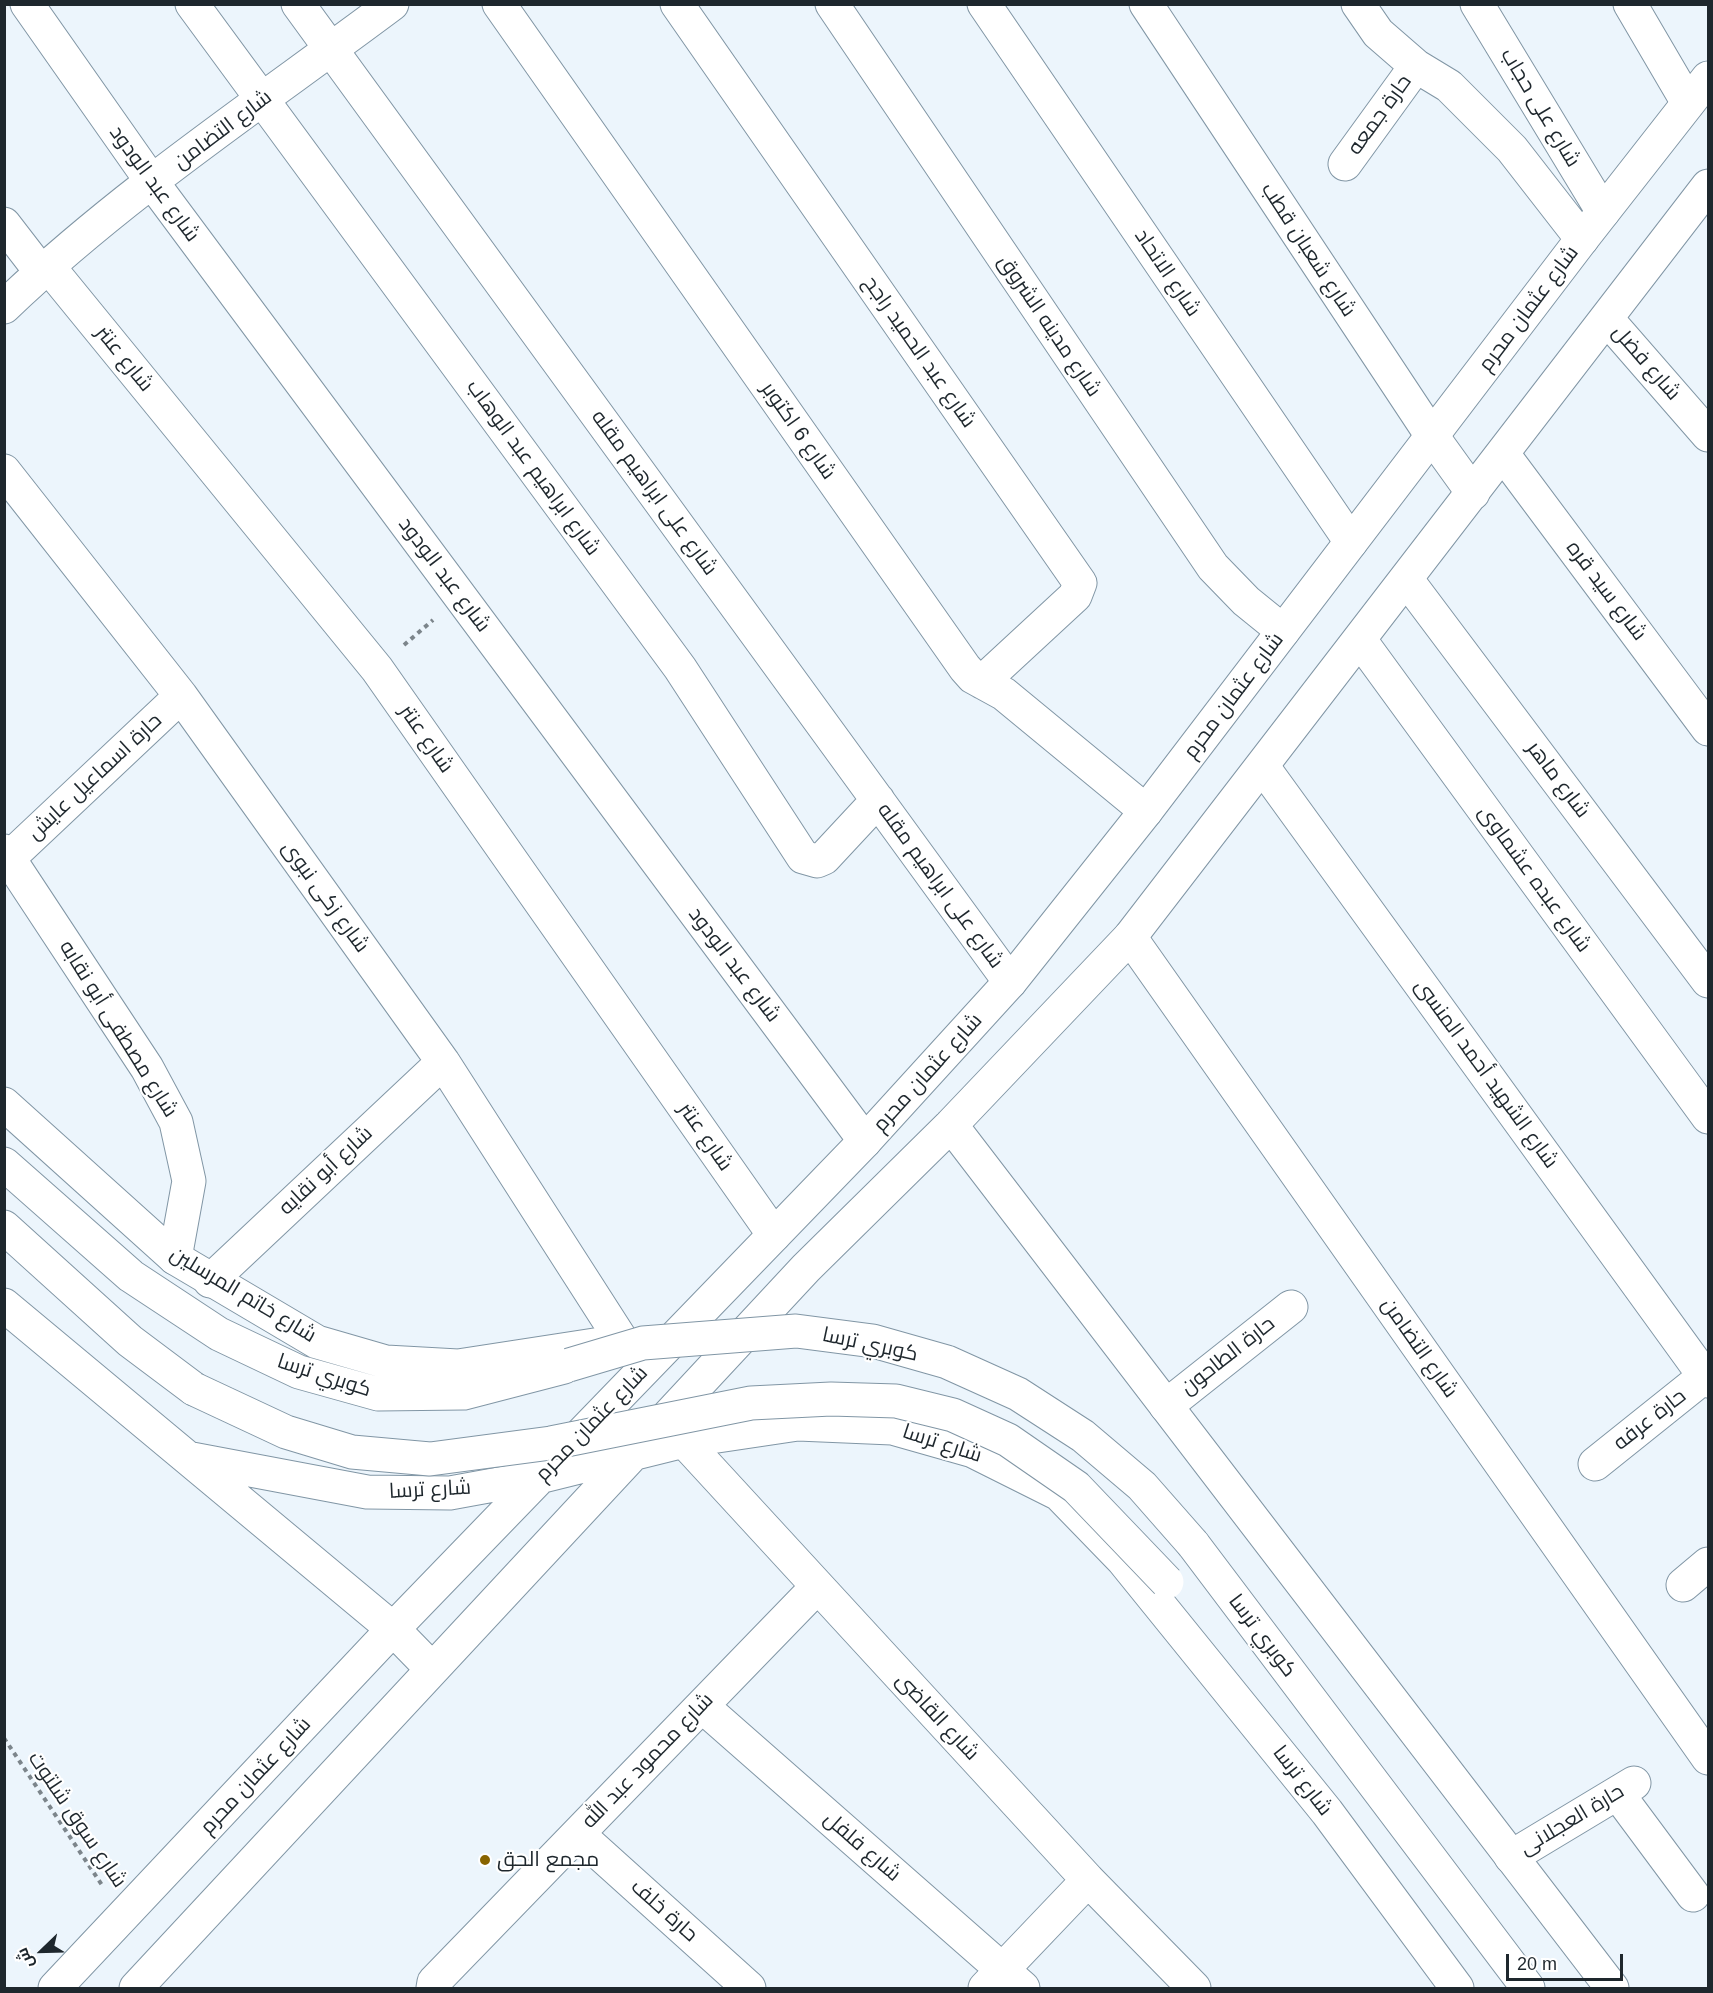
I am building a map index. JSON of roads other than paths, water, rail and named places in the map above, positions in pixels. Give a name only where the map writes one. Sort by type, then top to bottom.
[{"type":"street","name":"شارع عبد الودود","points":[[27,4],[152,182],[865,1141]]},
{"type":"street","name":"شارع ابراهيم عبد الوهاب","points":[[192,4],[680,668],[803,857],[817,861],[824,858],[878,800]]},
{"type":"street","name":"شارع على ابراهيم مقله","points":[[298,4],[1010,982]]},
{"type":"street","name":"شارع التضامن","points":[[4,308],[44,269],[152,182],[392,4]]},
{"type":"street","name":"شارع 6 اكتوبر","points":[[500,4],[964,668],[982,682],[1004,694],[1146,811]]},
{"type":"street","name":"شارع عبد الحميد راجح","points":[[677,4],[1080,582],[1076,596],[982,682]]},
{"type":"street","name":"شارع مدينه الشروق","points":[[832,4],[1213,567],[1246,601],[1283,631]]},
{"type":"street","name":"شارع الاتحاد","points":[[984,4],[1351,542]]},
{"type":"street","name":"شارع شعبان قطب","points":[[1146,4],[1432,436],[1473,493]]},
{"type":"street","points":[[1358,4],[1378,33],[1416,66],[1449,86],[1512,149],[1582,239]]},
{"type":"street","name":"شارع على حجاب","points":[[1477,4],[1604,212]]},
{"type":"street","points":[[1630,4],[1688,103]]},
{"type":"street","name":"حارة جمعه","points":[[1345,164],[1416,66]]},
{"type":"street","name":"شارع عثمان محرم","points":[[55,1989],[393,1629],[865,1141],[1010,982],[1146,811],[1582,239],[1708,78]]},
{"type":"street","points":[[136,1989],[806,1268],[951,1125],[1130,938],[1708,186]]},
{"type":"street","name":"شارع عنتر","points":[[4,224],[44,269],[376,669],[774,1236]]},
{"type":"street","name":"شارع فضل","points":[[1607,319],[1708,435]]},
{"type":"street","name":"شارع سيد قره","points":[[1503,454],[1708,729]]},
{"type":"street","name":"شارع زكى نبوى","points":[[4,471],[181,696],[443,1062],[622,1341]]},
{"type":"street","name":"شارع ماهر","points":[[1407,580],[1708,981]]},
{"type":"street","name":"شارع عبده عشماوى","points":[[1360,640],[1708,1117]]},
{"type":"street","name":"حارة اسماعيل عايش","points":[[7,854],[181,696]]},
{"type":"street","name":"شارع الشهيد أحمد المنسى","points":[[1263,767],[1707,1378]]},
{"type":"street","name":"شارع مصطفى أبو نقابه","points":[[7,854],[147,1068],[176,1122],[189,1181],[175,1258]]},
{"type":"street","name":"شارع التضامن","points":[[1130,938],[1708,1758]]},
{"type":"street","name":"شارع أبو نقايه","points":[[210,1281],[443,1062]]},
{"type":"street","name":"شارع خاتم المرسلين","points":[[4,1104],[175,1258],[210,1281],[317,1342],[386,1362],[458,1366],[622,1341],[675,1336]]},
{"type":"street","points":[[951,1125],[1612,1989]]},
{"type":"street","name":"كوبري ترسا","points":[[4,1164],[131,1276],[219,1334],[299,1372],[378,1394],[464,1393],[643,1343],[796,1331],[873,1341],[947,1362],[1018,1394],[1083,1436],[1142,1486],[1193,1544],[1528,1989]]},
{"type":"street","name":"كوبري ترسا","points":[[4,1227],[130,1341],[194,1389],[286,1432],[352,1452],[430,1459],[551,1443],[751,1403],[831,1399],[896,1401],[953,1415],[1008,1440],[1076,1487],[1167,1582],[1479,1989]]},
{"type":"street","points":[[4,1305],[192,1459],[393,1629],[432,1669]]},
{"type":"street","name":"حارة الطاحون","points":[[1166,1406],[1291,1307]]},
{"type":"street","name":"حارة عرفه","points":[[1595,1464],[1707,1378]]},
{"type":"street","name":"شارع ترسا","points":[[192,1459],[367,1492],[450,1493],[543,1476],[684,1441],[798,1424],[892,1428],[973,1450],[1059,1494],[1123,1560],[1184,1632],[1327,1812],[1457,1989]]},
{"type":"street","name":"شارع القاضى","points":[[684,1441],[1088,1880],[1194,1989]]},
{"type":"street","points":[[1683,1585],[1708,1564]]},
{"type":"street","name":"شارع محمود عبد الله","points":[[433,1989],[434,1982],[817,1587]]},
{"type":"street","name":"شارع فلفل","points":[[702,1706],[1004,1982]]},
{"type":"street","name":"حارة العجلانى","points":[[1510,1857],[1626,1788],[1693,1895]]},
{"type":"street","name":"حارة خلف","points":[[578,1834],[750,1989]]},
{"type":"street","points":[[1004,1982],[1088,1880]]},
{"type":"place","name":"مجمع الحق","points":[[485,1860]]}]
